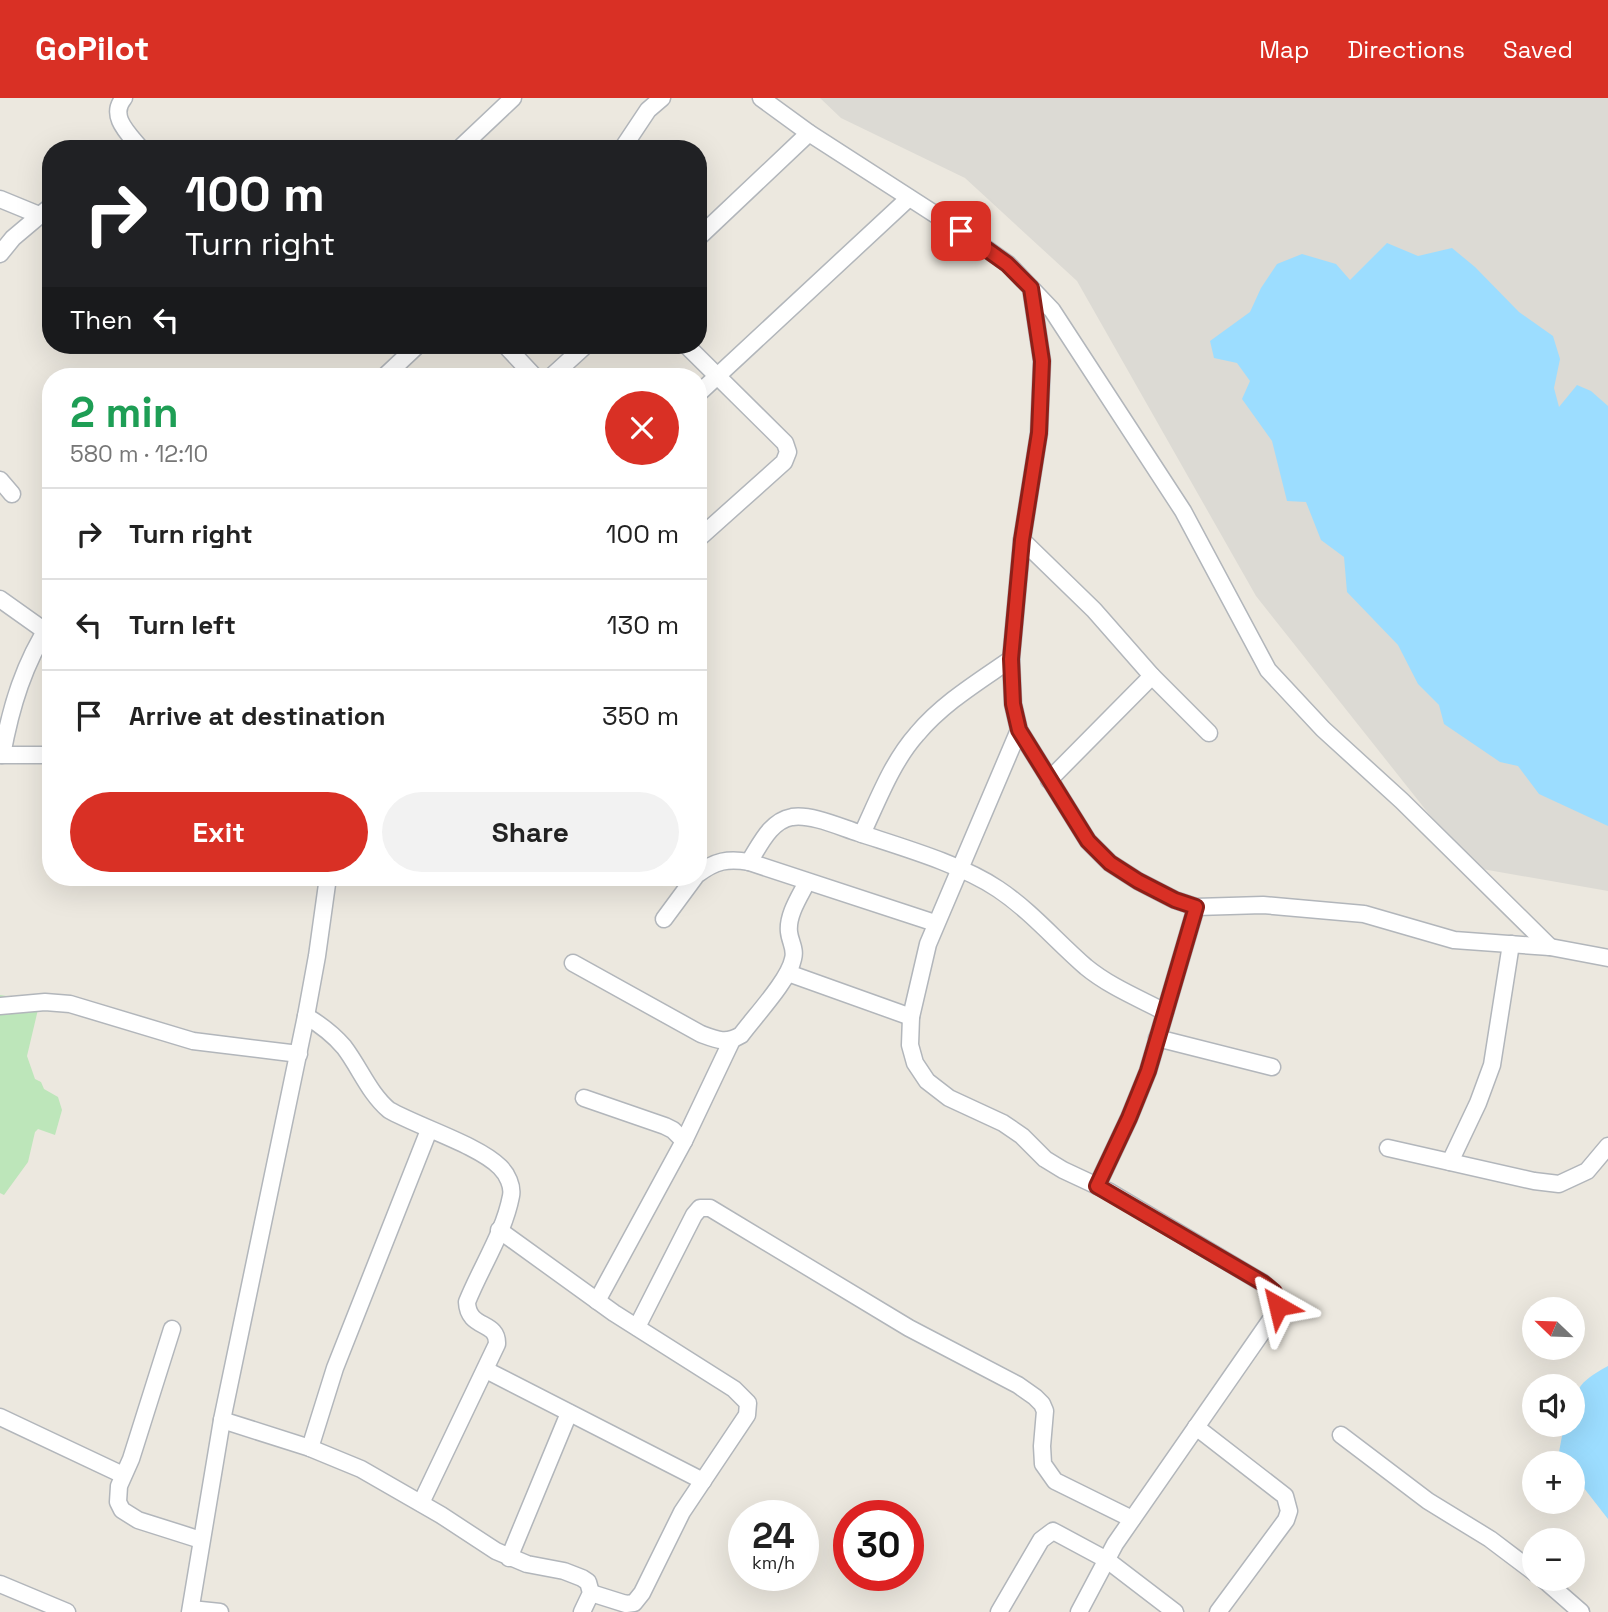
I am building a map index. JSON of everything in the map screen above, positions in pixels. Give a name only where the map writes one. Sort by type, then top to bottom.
[{"type":"street","points":[[469,140],[513,98]]},
{"type":"street","points":[[628,140],[648,110],[662,98]]},
{"type":"street","points":[[761,98],[809,133],[1007,264],[1052,310],[1183,511],[1268,670],[1323,729],[1402,801],[1550,947]]},
{"type":"street","points":[[117,101],[119,121],[130,140]]},
{"type":"street","points":[[707,229],[809,133]]},
{"type":"street","points":[[707,386],[909,198]]},
{"type":"street","points":[[0,199],[42,209]]},
{"type":"street","points":[[0,254],[13,238],[42,213]]},
{"type":"street","points":[[1031,288],[1042,361],[1040,421],[1022,540],[1011,659],[1013,704],[1019,730],[1088,841],[1110,863],[1138,881],[1175,900],[1196,907],[1264,905],[1364,914],[1454,940],[1550,947],[1608,958]]},
{"type":"street","points":[[394,368],[408,354]]},
{"type":"street","points":[[513,354],[527,368]]},
{"type":"street","points":[[561,368],[576,354]]},
{"type":"street","points":[[695,354],[785,443],[788,452],[784,462],[707,531]]},
{"type":"street","points":[[0,480],[12,494]]},
{"type":"street","points":[[1022,540],[1086,602],[1152,676],[1209,733]]},
{"type":"street","points":[[0,599],[42,623]]},
{"type":"street","points":[[42,636],[20,681],[1,755],[42,755]]},
{"type":"street","points":[[862,834],[894,766],[916,734],[946,705],[1011,659]]},
{"type":"street","points":[[1049,780],[1152,676]]},
{"type":"street","points":[[1019,730],[928,944],[911,1017],[910,1045],[915,1063],[927,1081],[949,1098],[1003,1122],[1045,1159],[1097,1186],[1263,1283],[1278,1298],[1274,1315],[1132,1519],[1079,1612]]},
{"type":"street","points":[[748,862],[774,825],[792,817],[812,819],[862,834],[958,869],[996,887],[1025,909],[1104,980],[1165,1012]]},
{"type":"street","points":[[707,869],[720,861],[731,859],[748,862],[935,923]]},
{"type":"street","points":[[573,963],[702,1034],[720,1041],[732,1040],[741,1035],[788,973],[794,950],[789,925],[793,910],[807,882]]},
{"type":"street","points":[[220,1612],[190,1610],[222,1420],[299,1054],[327,886]]},
{"type":"street","points":[[664,919],[688,886]]},
{"type":"street","points":[[1097,1186],[1148,1071],[1196,907]]},
{"type":"street","points":[[1450,1162],[1478,1103],[1492,1065],[1511,944]]},
{"type":"street","points":[[788,973],[911,1017]]},
{"type":"street","points":[[1,1010],[44,1002],[70,1004],[193,1041],[299,1054]]},
{"type":"street","points":[[306,1016],[324,1027],[345,1049],[378,1100],[396,1114],[480,1153],[501,1167],[510,1182],[512,1194],[467,1302],[471,1318],[493,1330],[497,1336],[497,1344],[421,1503]]},
{"type":"street","points":[[1157,1038],[1272,1067]]},
{"type":"street","points":[[597,1301],[684,1141],[732,1040]]},
{"type":"street","points":[[584,1098],[665,1126],[684,1141]]},
{"type":"street","points":[[310,1448],[335,1368],[429,1130]]},
{"type":"street","points":[[1388,1148],[1534,1181],[1559,1184],[1587,1171],[1608,1146]]},
{"type":"street","points":[[637,1327],[694,1215],[700,1208],[710,1208],[909,1328],[1027,1391],[1042,1404],[1045,1411],[1042,1446],[1043,1464],[1047,1472],[1055,1481],[1132,1519]]},
{"type":"street","points":[[499,1230],[597,1301],[734,1389],[748,1403],[747,1415],[682,1512],[642,1592],[634,1602],[626,1604],[591,1592]]},
{"type":"street","points":[[172,1329],[117,1495],[122,1510],[138,1520],[201,1540]]},
{"type":"street","points":[[486,1370],[703,1481]]},
{"type":"street","points":[[509,1558],[569,1413]]},
{"type":"street","points":[[0,1417],[123,1475]]},
{"type":"street","points":[[222,1420],[310,1448],[361,1469],[509,1558],[564,1571],[588,1582],[591,1592],[582,1612]]},
{"type":"street","points":[[1196,1427],[1285,1496],[1289,1511],[1286,1520],[1218,1612]]},
{"type":"street","points":[[1341,1435],[1428,1501],[1490,1539],[1522,1563]]},
{"type":"street","points":[[999,1612],[1041,1540],[1053,1531],[1107,1560],[1175,1612]]},
{"type":"street","points":[[0,1584],[68,1612]]},
{"type":"street","points":[[1557,1591],[1581,1612]]},
{"type":"shaded area","points":[[820,98],[1608,98],[1608,891],[1471,867],[1256,596],[1077,281],[965,178],[841,118]]},
{"type":"green space","points":[[0,995],[40,1001],[27,1056],[35,1079],[41,1082],[44,1089],[58,1097],[62,1110],[55,1135],[38,1129],[35,1132],[28,1162],[4,1195],[0,1193]]},
{"type":"water","points":[[1387,243],[1418,256],[1452,248],[1475,267],[1519,312],[1553,336],[1560,359],[1554,388],[1559,407],[1577,385],[1591,391],[1608,406],[1608,826],[1539,794],[1518,766],[1500,762],[1444,724],[1439,705],[1418,684],[1398,645],[1347,592],[1344,557],[1321,540],[1306,502],[1287,501],[1272,441],[1242,399],[1250,381],[1237,363],[1214,358],[1210,341],[1250,312],[1261,288],[1277,264],[1302,254],[1336,264],[1350,280]]},
{"type":"water","points":[[1608,1366],[1608,1519],[1585,1489],[1585,1451],[1559,1451],[1562,1437],[1585,1437],[1585,1381]]},
{"type":"route","points":[[961,231],[1007,264],[1031,288],[1042,361],[1039,433],[1022,540],[1011,659],[1013,704],[1019,730],[1088,841],[1110,863],[1175,900],[1196,907],[1148,1071],[1097,1186],[1263,1283],[1278,1298],[1278,1306]]}]
